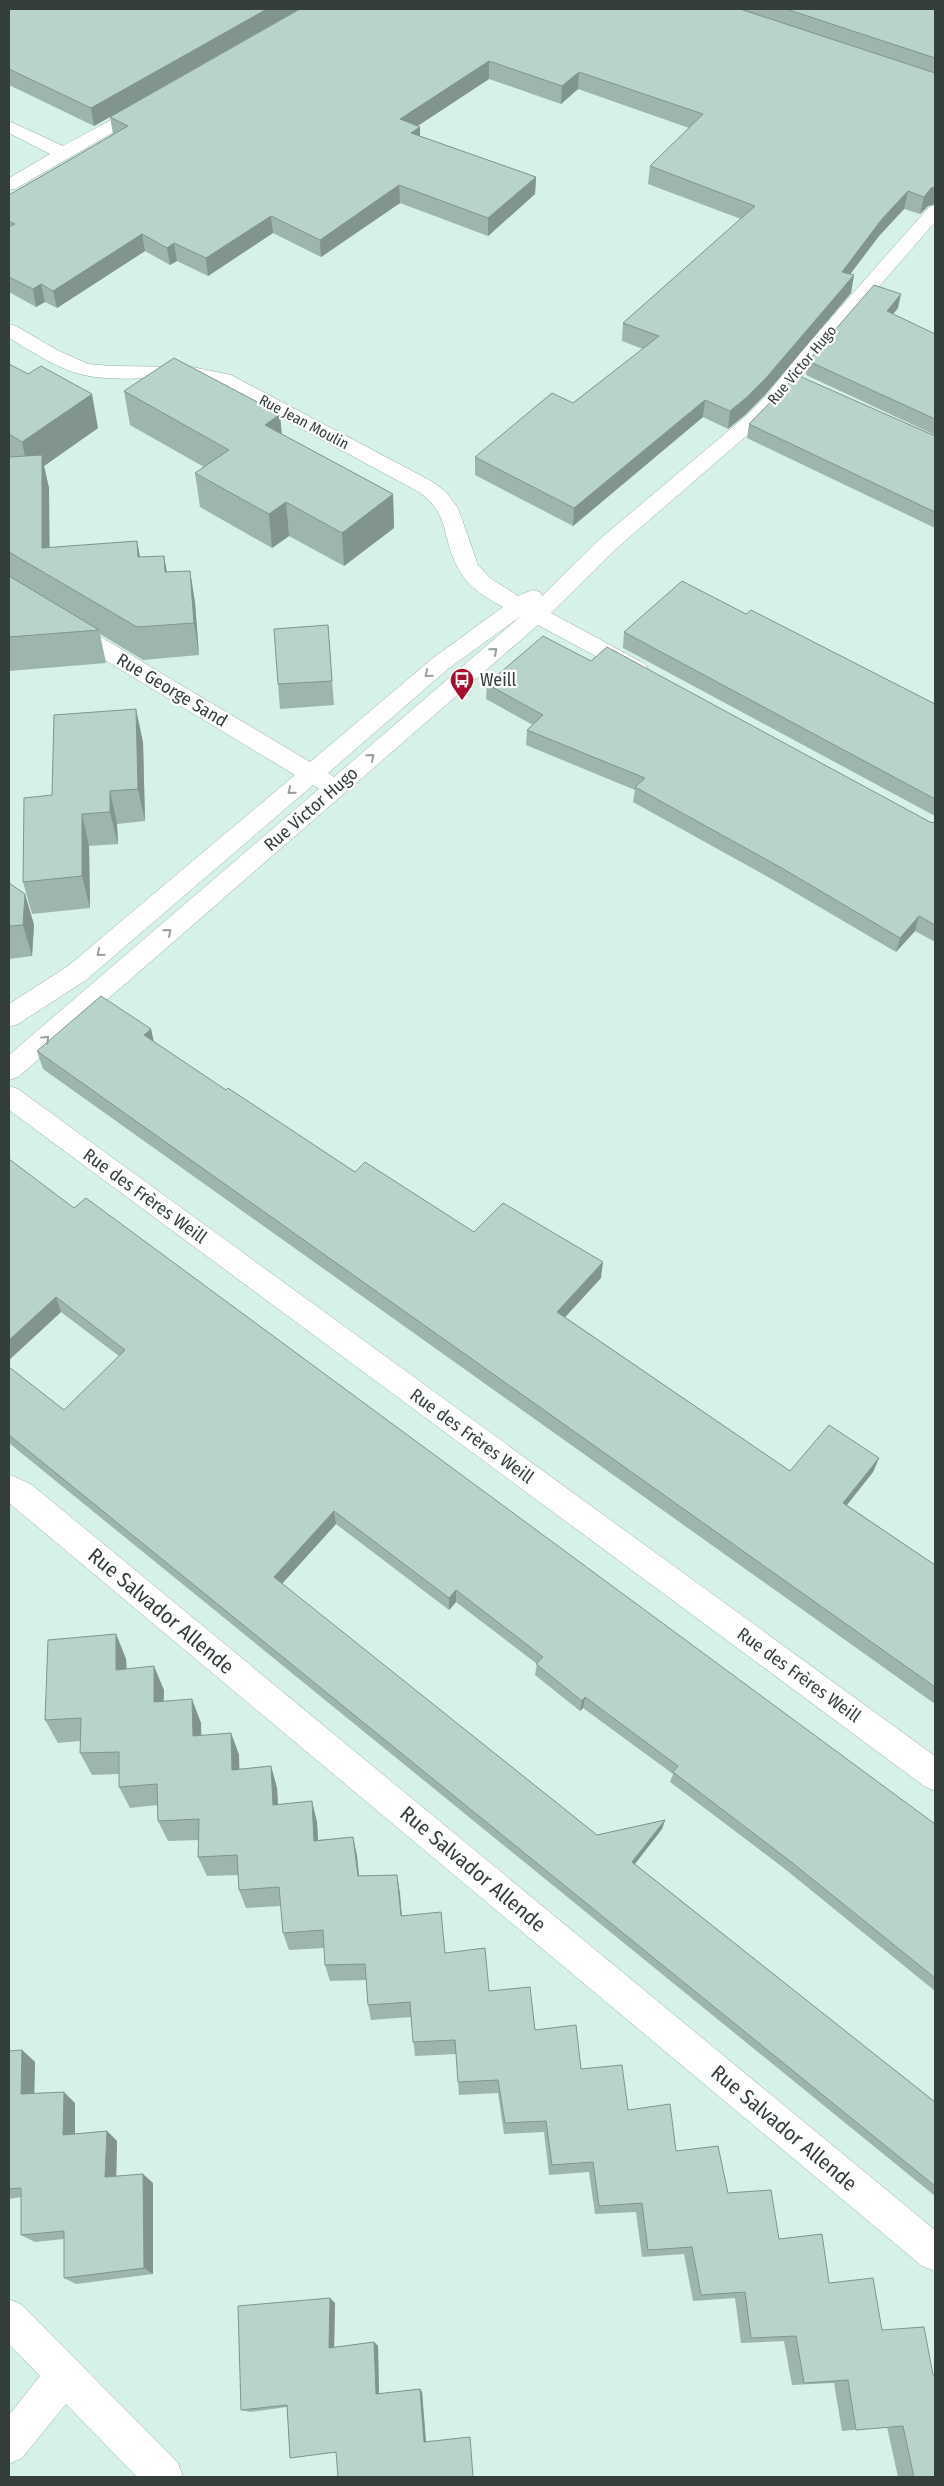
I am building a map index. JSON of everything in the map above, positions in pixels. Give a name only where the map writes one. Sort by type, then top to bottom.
[{"type":"street","points":[[9,185],[159,99]]},
{"type":"street","points":[[9,126],[64,154]]},
{"type":"street","name":"Rue Victor Hugo","points":[[9,1070],[336,788],[528,610],[798,382],[935,211]]},
{"type":"street","name":"Rue Jean Moulin","points":[[9,330],[72,364],[94,371],[182,370],[224,379],[426,487],[442,498],[452,513],[471,572],[485,585],[654,678]]},
{"type":"street","name":"Rue George Sand","points":[[9,592],[336,788]]},
{"type":"street","name":"Rue Victor Hugo","points":[[9,1017],[77,973],[441,663],[528,610]]},
{"type":"street","name":"Rue des Frères Weill","points":[[9,1096],[935,1775]]},
{"type":"street","name":"Rue Salvador Allende","points":[[9,1487],[44,1514],[935,2253]]},
{"type":"street","points":[[9,2318],[164,2477]]},
{"type":"street","points":[[9,2445],[65,2375]]},
{"type":"building","points":[[9,9],[267,9],[91,108],[9,69]]},
{"type":"building","points":[[300,9],[740,9],[935,73],[935,187],[931,188],[924,197],[908,191],[882,219],[842,272],[854,275],[766,378],[747,397],[730,411],[705,400],[574,508],[475,457],[552,393],[573,403],[659,336],[623,323],[755,206],[650,166],[703,114],[579,72],[562,86],[489,61],[400,119],[420,127],[411,133],[536,177],[488,218],[399,185],[320,240],[271,216],[206,258],[174,243],[167,248],[142,234],[53,291],[41,284],[33,289],[9,277],[9,227],[15,224],[9,221],[9,195],[128,126],[110,117]]},
{"type":"building","points":[[786,9],[935,9],[935,58]]},
{"type":"building","points":[[874,285],[901,294],[887,311],[935,334],[935,419],[808,361]]},
{"type":"building","points":[[174,358],[280,414],[265,425],[393,494],[342,533],[286,502],[269,514],[195,473],[229,450],[124,391]]},
{"type":"building","points":[[9,364],[28,374],[41,366],[92,394],[22,442],[9,434]]},
{"type":"building","points":[[797,375],[935,436],[935,512],[749,424]]},
{"type":"building","points":[[42,455],[42,548],[137,541],[138,557],[164,556],[165,572],[190,571],[194,623],[137,627],[9,552],[9,457]]},
{"type":"building","points":[[9,576],[99,630],[9,637]]},
{"type":"building","points":[[682,581],[746,614],[751,610],[935,704],[935,799],[624,632]]},
{"type":"building","points":[[328,625],[332,681],[278,684],[274,629]]},
{"type":"building","points":[[543,636],[591,661],[607,647],[935,823],[935,925],[919,916],[900,938],[780,867],[635,787],[645,778],[527,730],[543,715],[487,684]]},
{"type":"building","points":[[136,709],[138,789],[110,791],[110,812],[82,814],[82,876],[23,882],[24,798],[52,795],[54,715]]},
{"type":"building","points":[[9,883],[25,894],[23,925],[9,926]]},
{"type":"building","points":[[101,996],[151,1029],[144,1035],[355,1172],[365,1162],[474,1232],[503,1203],[603,1262],[557,1312],[790,1471],[829,1425],[879,1458],[843,1503],[935,1565],[935,1687],[37,1051]]},
{"type":"building","points":[[9,1159],[74,1208],[86,1198],[935,1824],[935,1978],[790,1861],[673,1772],[678,1766],[585,1697],[582,1701],[536,1664],[543,1657],[456,1590],[449,1598],[334,1511],[274,1577],[597,1835],[665,1820],[632,1862],[935,2102],[935,2186],[9,1435],[9,1367],[64,1410],[125,1350],[56,1297],[9,1340]]},
{"type":"building","points":[[116,1634],[116,1670],[154,1666],[154,1702],[192,1699],[193,1736],[231,1733],[232,1770],[271,1766],[273,1805],[312,1801],[314,1841],[353,1837],[358,1876],[397,1875],[401,1916],[441,1912],[445,1953],[485,1948],[489,1991],[530,1987],[535,2030],[576,2025],[581,2069],[622,2065],[628,2110],[670,2104],[676,2151],[718,2146],[728,2193],[771,2190],[779,2239],[822,2234],[829,2283],[873,2278],[882,2330],[924,2327],[933,2375],[935,2375],[935,2477],[914,2477],[903,2426],[856,2430],[848,2380],[804,2383],[796,2336],[751,2338],[745,2292],[701,2295],[692,2247],[648,2250],[642,2203],[599,2206],[593,2162],[552,2165],[546,2121],[505,2123],[498,2080],[458,2082],[455,2040],[413,2042],[410,2002],[368,2005],[365,1964],[325,1965],[323,1930],[283,1933],[279,1887],[239,1890],[237,1855],[198,1857],[199,1819],[158,1821],[157,1784],[119,1787],[119,1752],[80,1753],[81,1718],[45,1720],[48,1640]]},
{"type":"building","points":[[22,2050],[21,2094],[64,2092],[63,2135],[107,2131],[105,2177],[143,2174],[144,2268],[64,2278],[64,2231],[21,2235],[21,2188],[9,2189],[9,2051]]},
{"type":"building","points":[[330,2298],[329,2348],[374,2342],[376,2394],[420,2389],[424,2442],[470,2437],[473,2477],[338,2477],[336,2452],[290,2458],[287,2405],[241,2410],[238,2306]]},
{"type":"place","name":"Weill","points":[[462,701]]}]
